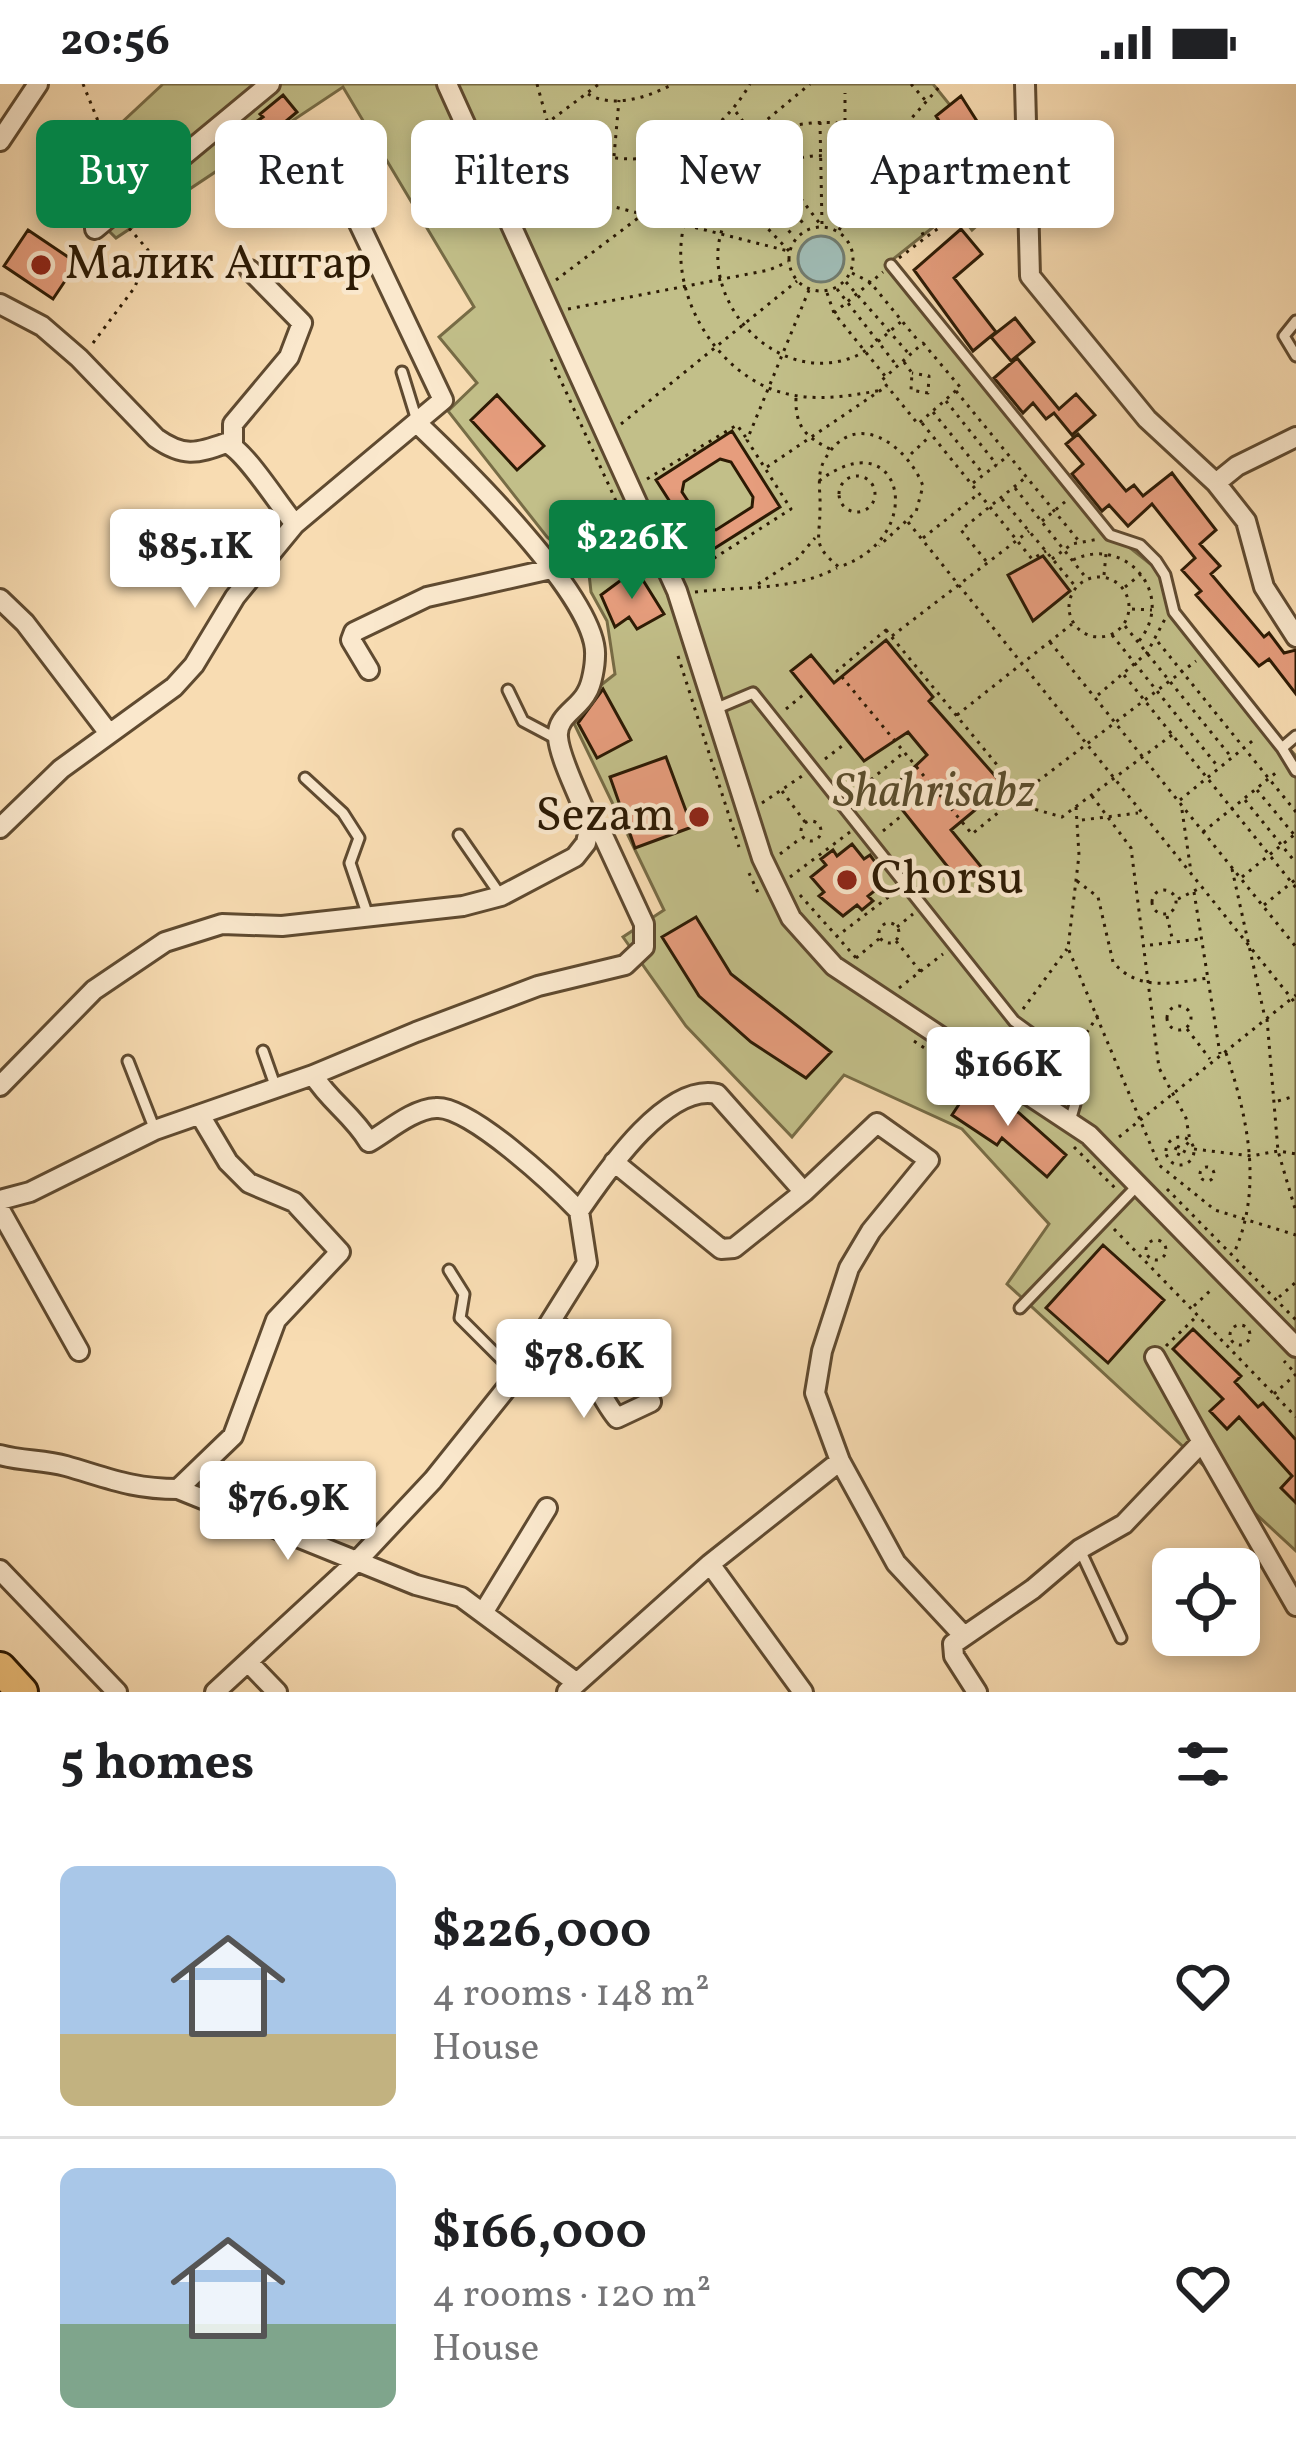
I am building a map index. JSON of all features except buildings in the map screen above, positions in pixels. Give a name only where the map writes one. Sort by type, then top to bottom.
[{"type":"main road","points":[[0,1668],[22,1692]]},
{"type":"street","points":[[0,141],[38,84]]},
{"type":"street","points":[[191,149],[270,84]]},
{"type":"street","points":[[447,84],[621,491],[674,584],[771,884],[811,943],[834,966],[1070,1121],[1132,1192],[1288,1352]]},
{"type":"street","points":[[1024,84],[1025,120]]},
{"type":"street","points":[[0,828],[61,769],[173,687],[194,665],[236,596],[295,524],[443,400],[361,228]]},
{"type":"street","points":[[1027,228],[1030,275],[1147,419],[1216,483],[1246,521],[1264,587],[1296,638]]},
{"type":"street","points":[[233,446],[232,424],[289,356],[302,323],[250,270]]},
{"type":"street","points":[[3,312],[41,326],[178,454],[197,454],[226,443],[241,449],[259,482],[295,524]]},
{"type":"street","points":[[0,1086],[94,990],[165,942],[222,924],[282,926],[463,906],[502,896],[575,857],[586,843],[590,824],[557,739],[560,722],[587,692],[596,656],[593,632],[583,608],[482,486],[418,424]]},
{"type":"street","points":[[1216,483],[1237,466],[1296,437]]},
{"type":"street","points":[[368,670],[351,640],[354,632],[427,597],[551,569]]},
{"type":"street","points":[[0,598],[25,623],[108,732]]},
{"type":"street","points":[[0,1200],[30,1192],[155,1130],[313,1075],[538,986],[625,965],[644,947],[639,912],[600,829],[590,824]]},
{"type":"street","points":[[215,1692],[358,1560],[433,1480],[517,1375],[587,1263],[579,1211],[529,1166],[447,1108],[430,1108],[369,1142],[358,1125],[333,1106],[313,1075]]},
{"type":"street","points":[[579,1211],[614,1162],[667,1109],[704,1091],[717,1094],[804,1192]]},
{"type":"street","points":[[178,1489],[232,1436],[276,1320],[340,1252],[294,1202],[249,1183],[228,1162],[200,1115]]},
{"type":"street","points":[[614,1162],[721,1249],[734,1248],[804,1192],[877,1123],[929,1160],[871,1231],[848,1268],[814,1393],[840,1461],[896,1563],[962,1634]]},
{"type":"street","points":[[0,1210],[79,1351]]},
{"type":"street","points":[[554,1322],[572,1336],[603,1401],[617,1418],[651,1402]]},
{"type":"street","points":[[1155,1357],[1296,1606]]},
{"type":"street","points":[[977,1692],[954,1656],[953,1644],[962,1634],[1034,1589],[1080,1549],[1124,1524],[1202,1442]]},
{"type":"street","points":[[0,1455],[34,1465],[60,1464],[135,1490],[178,1489],[416,1586],[461,1597],[572,1688],[710,1564],[840,1461]]},
{"type":"street","points":[[483,1613],[548,1508]]},
{"type":"street","points":[[710,1564],[803,1692]]},
{"type":"street","points":[[0,1570],[117,1692]]},
{"type":"street","points":[[249,1663],[277,1692]]},
{"type":"lane","points":[[891,265],[1110,535],[1140,545],[1156,561],[1166,575],[1170,612],[1207,652],[1293,767]]},
{"type":"lane","points":[[1296,321],[1284,336],[1296,356]]},
{"type":"lane","points":[[402,372],[418,424]]},
{"type":"lane","points":[[508,690],[524,721],[557,739]]},
{"type":"lane","points":[[715,709],[753,692],[1015,1022],[1069,1061],[1075,1074],[1076,1104],[1070,1121]]},
{"type":"lane","points":[[1282,748],[1296,736]]},
{"type":"lane","points":[[305,778],[343,813],[359,838],[350,863],[368,916]]},
{"type":"lane","points":[[460,835],[502,896]]},
{"type":"lane","points":[[262,1051],[276,1088]]},
{"type":"lane","points":[[128,1061],[155,1130]]},
{"type":"lane","points":[[1020,1308],[1132,1192]]},
{"type":"lane","points":[[449,1270],[464,1294],[460,1318],[517,1375]]},
{"type":"lane","points":[[1080,1549],[1121,1638]]},
{"type":"path","points":[[83,84],[98,120]]},
{"type":"path","points":[[538,84],[545,120]]},
{"type":"path","points":[[553,120],[599,84]]},
{"type":"path","points":[[587,93],[593,99],[619,100],[651,96],[673,84]]},
{"type":"path","points":[[723,120],[750,84]]},
{"type":"path","points":[[766,120],[810,84]]},
{"type":"path","points":[[911,84],[926,101]]},
{"type":"path","points":[[909,120],[942,84]]},
{"type":"path","points":[[844,120],[845,93]]},
{"type":"path","points":[[619,100],[614,158],[636,156]]},
{"type":"path","points":[[734,110],[743,120]]},
{"type":"path","points":[[820,122],[822,227]]},
{"type":"path","points":[[803,124],[827,122]]},
{"type":"path","points":[[803,162],[827,160]]},
{"type":"path","points":[[803,202],[822,227]]},
{"type":"path","points":[[636,219],[555,280],[567,309],[788,262]]},
{"type":"path","points":[[803,223],[808,229]]},
{"type":"path","points":[[822,227],[839,232],[850,246],[850,272],[836,288],[809,290],[797,281],[788,262],[789,251],[808,229],[822,227]]},
{"type":"path","points":[[79,358],[135,287],[148,250],[129,228]]},
{"type":"path","points":[[686,228],[682,256],[694,316],[714,348],[739,372],[796,396],[829,398],[884,388]]},
{"type":"path","points":[[694,228],[789,251]]},
{"type":"path","points":[[725,228],[720,280],[742,324],[782,354],[829,362],[865,350],[902,321]]},
{"type":"path","points":[[767,228],[789,251]]},
{"type":"path","points":[[787,228],[796,238]]},
{"type":"path","points":[[839,232],[841,228]]},
{"type":"path","points":[[919,228],[925,239]]},
{"type":"path","points":[[834,313],[939,228]]},
{"type":"path","points":[[850,272],[870,282],[960,387],[918,424],[881,380],[921,345]]},
{"type":"path","points":[[620,425],[797,281]]},
{"type":"path","points":[[844,281],[910,355]]},
{"type":"path","points":[[836,288],[897,366]]},
{"type":"path","points":[[747,440],[809,290]]},
{"type":"path","points":[[826,291],[834,313],[885,376]]},
{"type":"path","points":[[545,345],[621,491],[631,534]]},
{"type":"path","points":[[903,361],[912,373],[911,390]]},
{"type":"path","points":[[928,393],[929,376],[942,364]]},
{"type":"path","points":[[912,373],[929,376]]},
{"type":"path","points":[[766,468],[884,388]]},
{"type":"path","points":[[898,400],[911,390],[928,393],[939,405]]},
{"type":"path","points":[[956,391],[1079,542]]},
{"type":"path","points":[[796,396],[798,425],[810,439],[832,450]]},
{"type":"path","points":[[945,400],[997,465]]},
{"type":"path","points":[[932,411],[984,475]]},
{"type":"path","points":[[921,421],[1032,559],[1046,551]]},
{"type":"path","points":[[621,491],[736,424],[791,509],[674,584]]},
{"type":"path","points":[[695,592],[756,585],[781,588],[839,567],[879,547],[908,522],[922,486],[909,456],[896,442],[872,434],[853,436],[832,450],[823,463],[815,538],[824,555],[839,567]]},
{"type":"path","points":[[909,456],[932,435]]},
{"type":"path","points":[[972,484],[1009,455]]},
{"type":"path","points":[[819,481],[851,462],[871,462],[884,471],[895,493],[895,516],[879,547]]},
{"type":"path","points":[[871,482],[884,471]]},
{"type":"path","points":[[861,476],[871,482],[876,492],[873,503],[854,512],[844,507],[839,496],[849,477],[861,476]]},
{"type":"path","points":[[988,564],[961,530],[1026,477]]},
{"type":"path","points":[[1014,487],[1088,578]]},
{"type":"path","points":[[1042,521],[1077,493]]},
{"type":"path","points":[[922,539],[979,494]]},
{"type":"path","points":[[1001,497],[1076,587]]},
{"type":"path","points":[[908,522],[1296,1004]]},
{"type":"path","points":[[891,637],[1029,531]]},
{"type":"path","points":[[756,585],[797,559],[815,538]]},
{"type":"path","points":[[1052,559],[1079,542],[1107,540],[1104,576]]},
{"type":"path","points":[[1073,560],[1106,553],[1132,563],[1142,573],[1152,594],[1153,610],[1138,642]]},
{"type":"path","points":[[1124,588],[1156,561]]},
{"type":"path","points":[[1104,576],[1124,588],[1130,609],[1124,625],[1112,634],[1090,636],[1073,623],[1069,605],[1076,587],[1088,578],[1104,576]]},
{"type":"path","points":[[1095,698],[1147,653],[1170,612],[1130,609]]},
{"type":"path","points":[[956,716],[1073,623]]},
{"type":"path","points":[[1124,625],[1232,758]]},
{"type":"path","points":[[1172,735],[1063,817],[1034,809],[1021,794],[956,716],[886,631],[837,671],[972,834],[1021,794],[1207,652]]},
{"type":"path","points":[[1112,634],[1219,768]]},
{"type":"path","points":[[1157,641],[1296,812]]},
{"type":"path","points":[[1050,642],[1296,947]]},
{"type":"path","points":[[679,658],[729,820],[764,903]]},
{"type":"path","points":[[1123,674],[1295,883],[1263,906]]},
{"type":"path","points":[[775,719],[802,694]]},
{"type":"path","points":[[1180,803],[1267,729]]},
{"type":"path","points":[[818,826],[904,752]]},
{"type":"path","points":[[1203,832],[1269,779],[1293,767]]},
{"type":"path","points":[[1241,878],[1295,836],[1256,789]]},
{"type":"path","points":[[781,790],[806,824]]},
{"type":"path","points":[[1092,796],[1131,848],[1159,1068],[1186,1118],[1194,1149]]},
{"type":"path","points":[[1244,799],[1296,863]]},
{"type":"path","points":[[762,802],[767,820]]},
{"type":"path","points":[[1180,803],[1191,874]]},
{"type":"path","points":[[1076,807],[1080,820],[1068,948],[1162,1169],[1215,1210],[1296,1235]]},
{"type":"path","points":[[1080,820],[1142,812]]},
{"type":"path","points":[[872,840],[900,817]]},
{"type":"path","points":[[813,819],[818,826],[823,833],[809,844],[799,830],[813,819]]},
{"type":"path","points":[[789,878],[860,825]]},
{"type":"path","points":[[778,855],[803,836]]},
{"type":"path","points":[[773,838],[789,878],[835,938],[862,963]]},
{"type":"path","points":[[815,839],[824,851]]},
{"type":"path","points":[[1231,866],[1266,1019],[1278,1151],[1296,1212]]},
{"type":"path","points":[[835,938],[941,869]]},
{"type":"path","points":[[1076,881],[1098,897],[1113,962],[1150,986],[1208,978]]},
{"type":"path","points":[[1173,942],[1167,914],[1176,899],[1202,887]]},
{"type":"path","points":[[1142,907],[1152,905],[1162,890],[1176,899]]},
{"type":"path","points":[[1194,892],[1223,1054],[1251,1156],[1247,1217],[1233,1255]]},
{"type":"path","points":[[1152,905],[1158,913],[1167,914]]},
{"type":"path","points":[[896,928],[923,907]]},
{"type":"path","points":[[890,921],[901,934],[888,945],[882,937],[877,931],[890,921]]},
{"type":"path","points":[[1290,940],[1296,935]]},
{"type":"path","points":[[856,958],[882,937]]},
{"type":"path","points":[[895,939],[920,971]]},
{"type":"path","points":[[1146,946],[1202,939]]},
{"type":"path","points":[[899,988],[954,946]]},
{"type":"path","points":[[1108,1129],[1117,1138],[1294,996]]},
{"type":"path","points":[[1168,1019],[1172,1008],[1184,1007],[1191,1016],[1186,1027]]},
{"type":"path","points":[[1154,1021],[1168,1019]]},
{"type":"path","points":[[1168,1019],[1174,1028],[1186,1027]]},
{"type":"path","points":[[1186,1027],[1213,1062]]},
{"type":"path","points":[[898,1031],[1014,1107]]},
{"type":"path","points":[[1276,1101],[1295,1096]]},
{"type":"path","points":[[1169,1161],[1167,1143],[1178,1137],[1190,1141]]},
{"type":"path","points":[[1162,1169],[1176,1155],[1177,1146],[1190,1141]]},
{"type":"path","points":[[1072,1146],[1132,1192]]},
{"type":"path","points":[[1169,1161],[1186,1164],[1194,1149]]},
{"type":"path","points":[[1194,1149],[1251,1156],[1278,1151],[1296,1154]]},
{"type":"path","points":[[1205,1150],[1207,1167]]},
{"type":"path","points":[[1192,1194],[1215,1172],[1207,1167]]},
{"type":"path","points":[[1205,1181],[1201,1171],[1207,1167]]},
{"type":"path","points":[[1161,1182],[1296,1320]]},
{"type":"path","points":[[1105,1220],[1231,1342],[1296,1417]]},
{"type":"path","points":[[1153,1226],[1182,1256]]},
{"type":"path","points":[[1193,1307],[1214,1287],[1226,1300]]},
{"type":"path","points":[[1238,1312],[1266,1341]]},
{"type":"path","points":[[1155,1357],[1200,1314]]},
{"type":"path","points":[[1274,1394],[1296,1374],[1288,1352]]},
{"type":"green space","name":"Shahrisabz","points":[[163,84],[933,84],[950,105],[952,120],[827,120],[827,228],[932,228],[887,264],[1120,540],[1158,570],[1170,615],[1296,756],[1296,1551],[1007,1284],[1049,1224],[962,1129],[844,1075],[792,1137],[686,1026],[623,937],[664,910],[568,711],[615,674],[607,621],[591,592],[589,574],[547,537],[448,411],[477,383],[439,337],[474,307],[427,228],[612,228],[612,120],[411,120],[411,201],[387,161],[387,120],[363,120],[343,87],[293,120],[215,120],[215,172],[191,188],[191,120],[124,120]]},
{"type":"green space","name":"Shahrisabz","points":[[106,228],[131,228],[116,238]]},
{"type":"water","points":[[821,236],[837,243],[844,259],[837,275],[821,282],[805,275],[798,259],[805,243]]},
{"type":"place","name":"Малик Аштар","points":[[41,265]]},
{"type":"place","name":"Sezam","points":[[699,817]]},
{"type":"place","name":"Chorsu","points":[[847,880]]}]
